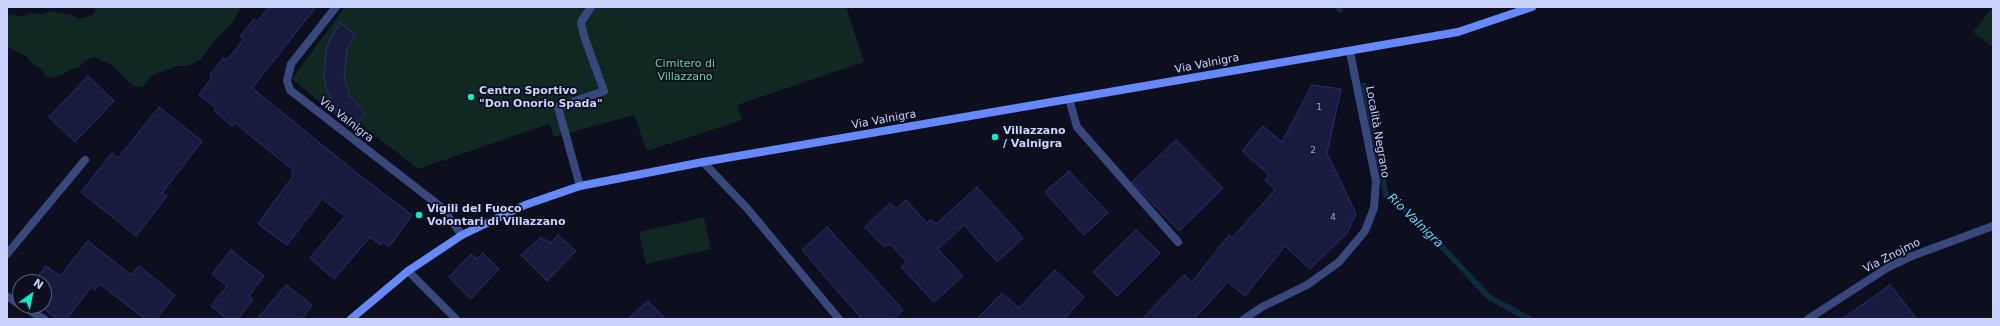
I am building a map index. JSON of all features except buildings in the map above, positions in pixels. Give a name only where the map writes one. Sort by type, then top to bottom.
[{"type":"main road","name":"Via Valnigra","points":[[351,319],[408,271],[462,235],[525,206],[580,186],[703,162],[1069,99],[1102,95],[1272,63],[1350,52],[1458,32],[1523,12],[1532,7]]},
{"type":"street","name":"Via Valnigra","points":[[336,7],[291,64],[287,81],[290,90],[441,207],[462,235]]},
{"type":"street","points":[[580,186],[558,107],[604,91],[584,36],[581,22],[591,7]]},
{"type":"street","name":"Località Negrano","points":[[1244,319],[1262,307],[1307,285],[1339,262],[1365,231],[1374,208],[1376,181],[1350,52]]},
{"type":"street","points":[[1069,99],[1077,127],[1178,242]]},
{"type":"street","points":[[7,254],[85,160]]},
{"type":"street","points":[[703,162],[746,207],[840,319]]},
{"type":"street","name":"Via Znojmo","points":[[1808,319],[1887,268],[1912,256],[1993,226]]},
{"type":"street","points":[[408,271],[456,319]]},
{"type":"green space","points":[[96,7],[241,7],[233,22],[214,41],[201,59],[188,66],[176,66],[153,75],[142,87],[133,86],[113,66],[95,57],[88,59],[78,68],[71,69],[64,74],[51,78],[46,76],[41,69],[34,66],[26,56],[7,47],[7,14],[22,16],[30,13],[43,14],[50,11],[72,15],[79,19],[94,14]]},
{"type":"green space","name":"Centro Sportivo \"Don Onorio Spada\"","points":[[345,7],[846,7],[864,62],[737,105],[742,120],[647,151],[634,115],[554,137],[549,124],[418,169],[358,122],[353,129],[292,79]]},
{"type":"green space","points":[[1993,7],[1993,47],[1973,32]]},
{"type":"green space","points":[[704,217],[711,249],[646,264],[639,232]]},
{"type":"waterway","name":"Rio Valnigra","points":[[1364,85],[1386,195],[1415,218],[1489,297],[1529,319]]},
{"type":"place","name":"Centro Sportivo \"Don Onorio Spada\"","points":[[471,97]]},
{"type":"place","name":"Villazzano / Valnigra","points":[[995,137]]},
{"type":"place","name":"Vigili del Fuoco Volontari di Villazzano","points":[[419,215]]},
{"type":"park label","name":"Cimitero di Villazzano","points":[[685,70]]}]
